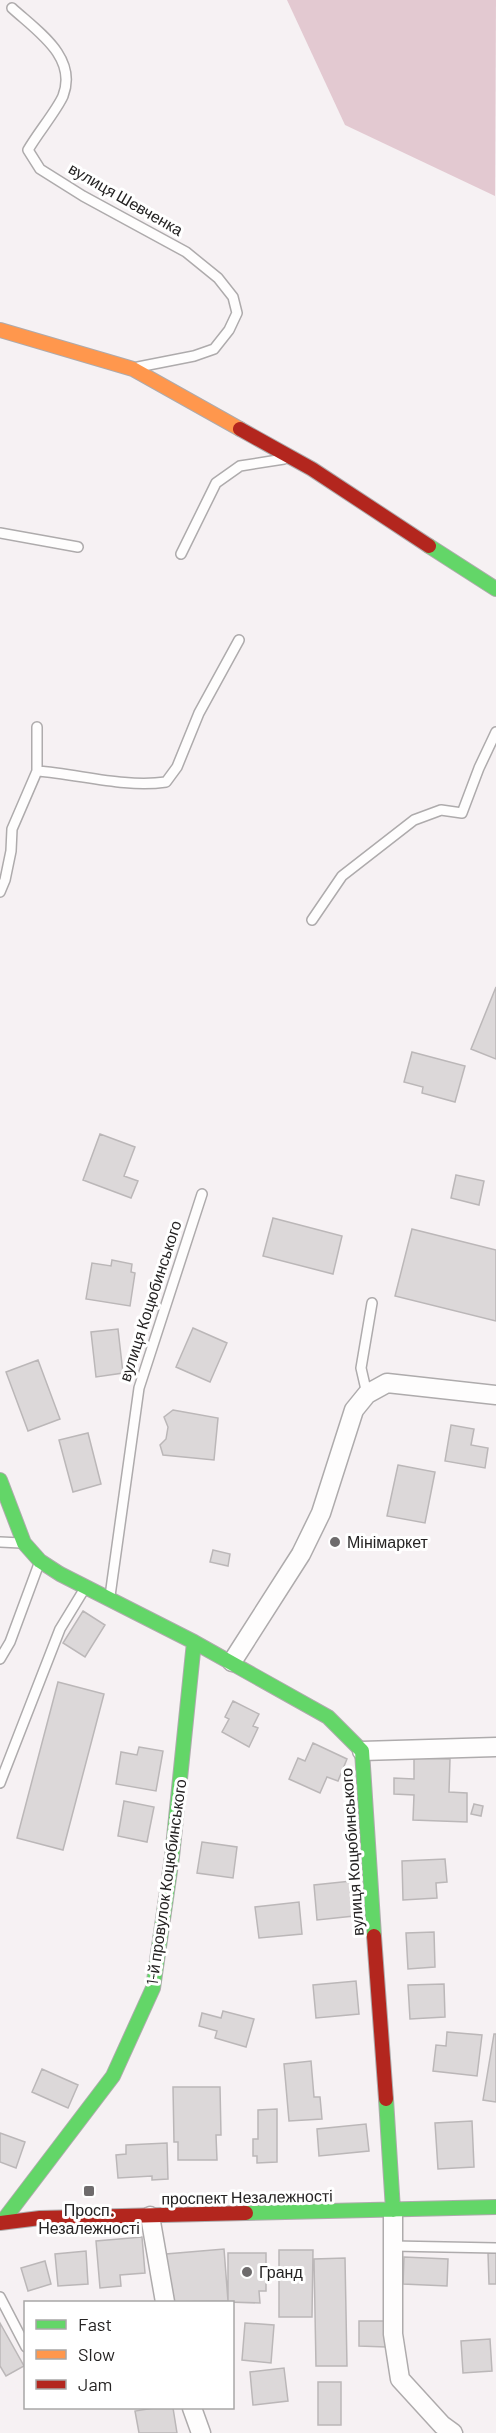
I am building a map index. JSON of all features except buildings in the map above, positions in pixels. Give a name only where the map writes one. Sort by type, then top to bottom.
[{"type":"street","name":"вулиця Шевченка","points":[[0,330],[133,369],[292,458],[496,589]]},
{"type":"street","points":[[232,1662],[301,1554],[321,1513],[354,1410],[367,1394],[387,1383],[496,1395]]},
{"type":"street","name":"вулиця Коцюбинського","points":[[0,1480],[24,1543],[40,1561],[232,1662],[328,1717],[362,1751],[393,2210]]},
{"type":"street","name":"1-й провулок Коцюбинського","points":[[1,2223],[113,2076],[153,1988],[172,1857],[194,1642]]},
{"type":"street","points":[[362,1751],[496,1747]]},
{"type":"street","name":"проспект Незалежності","points":[[1,2223],[40,2218],[496,2207]]},
{"type":"street","points":[[393,2210],[393,2334],[400,2379],[442,2425],[453,2433]]},
{"type":"street","points":[[150,2216],[165,2301]]},
{"type":"street","points":[[192,2409],[201,2433]]},
{"type":"lane","name":"вулиця Шевченка","points":[[12,8],[59,52],[68,75],[62,97],[28,150],[40,169],[83,196],[186,252],[218,278],[233,297],[237,313],[230,330],[214,348],[194,356],[133,369]]},
{"type":"lane","points":[[181,554],[216,483],[240,466],[292,458]]},
{"type":"lane","points":[[0,532],[78,546]]},
{"type":"lane","points":[[37,771],[67,773],[146,785],[166,782],[177,767],[199,713],[239,640]]},
{"type":"lane","points":[[0,892],[11,851],[12,829],[37,771],[37,727]]},
{"type":"lane","points":[[312,920],[342,876],[414,820],[441,810],[462,813],[496,732]]},
{"type":"lane","name":"вулиця Коцюбинського","points":[[110,1599],[139,1388],[202,1194]]},
{"type":"lane","points":[[367,1394],[361,1368],[372,1303]]},
{"type":"lane","points":[[0,1542],[24,1543]]},
{"type":"lane","points":[[0,1659],[10,1642],[40,1561]]},
{"type":"lane","points":[[0,1784],[60,1629],[86,1587]]},
{"type":"lane","points":[[393,2246],[496,2247]]},
{"type":"lane","points":[[0,2297],[24,2343]]},
{"type":"shaded area","points":[[287,0],[496,0],[495,196],[345,125]]},
{"type":"traffic: fast","points":[[429,546],[496,589]]},
{"type":"traffic: fast","points":[[0,1480],[24,1543],[40,1561],[60,1574],[194,1642],[328,1717],[362,1751],[374,1936]]},
{"type":"traffic: fast","points":[[2,2222],[113,2076],[153,1988],[172,1857],[194,1642]]},
{"type":"traffic: fast","points":[[386,2099],[393,2210]]},
{"type":"traffic: fast","points":[[246,2213],[496,2207]]},
{"type":"traffic: slow","points":[[0,330],[133,369],[240,429]]},
{"type":"traffic: jam","points":[[240,429],[312,469],[429,546]]},
{"type":"traffic: jam","points":[[374,1936],[386,2099]]},
{"type":"traffic: jam","points":[[0,2223],[40,2218],[246,2213]]},
{"type":"place","name":"Мінімаркет","points":[[335,1542]]},
{"type":"place","name":"Просп. Незалежності","points":[[89,2191]]},
{"type":"place","name":"Гранд","points":[[247,2272]]}]
